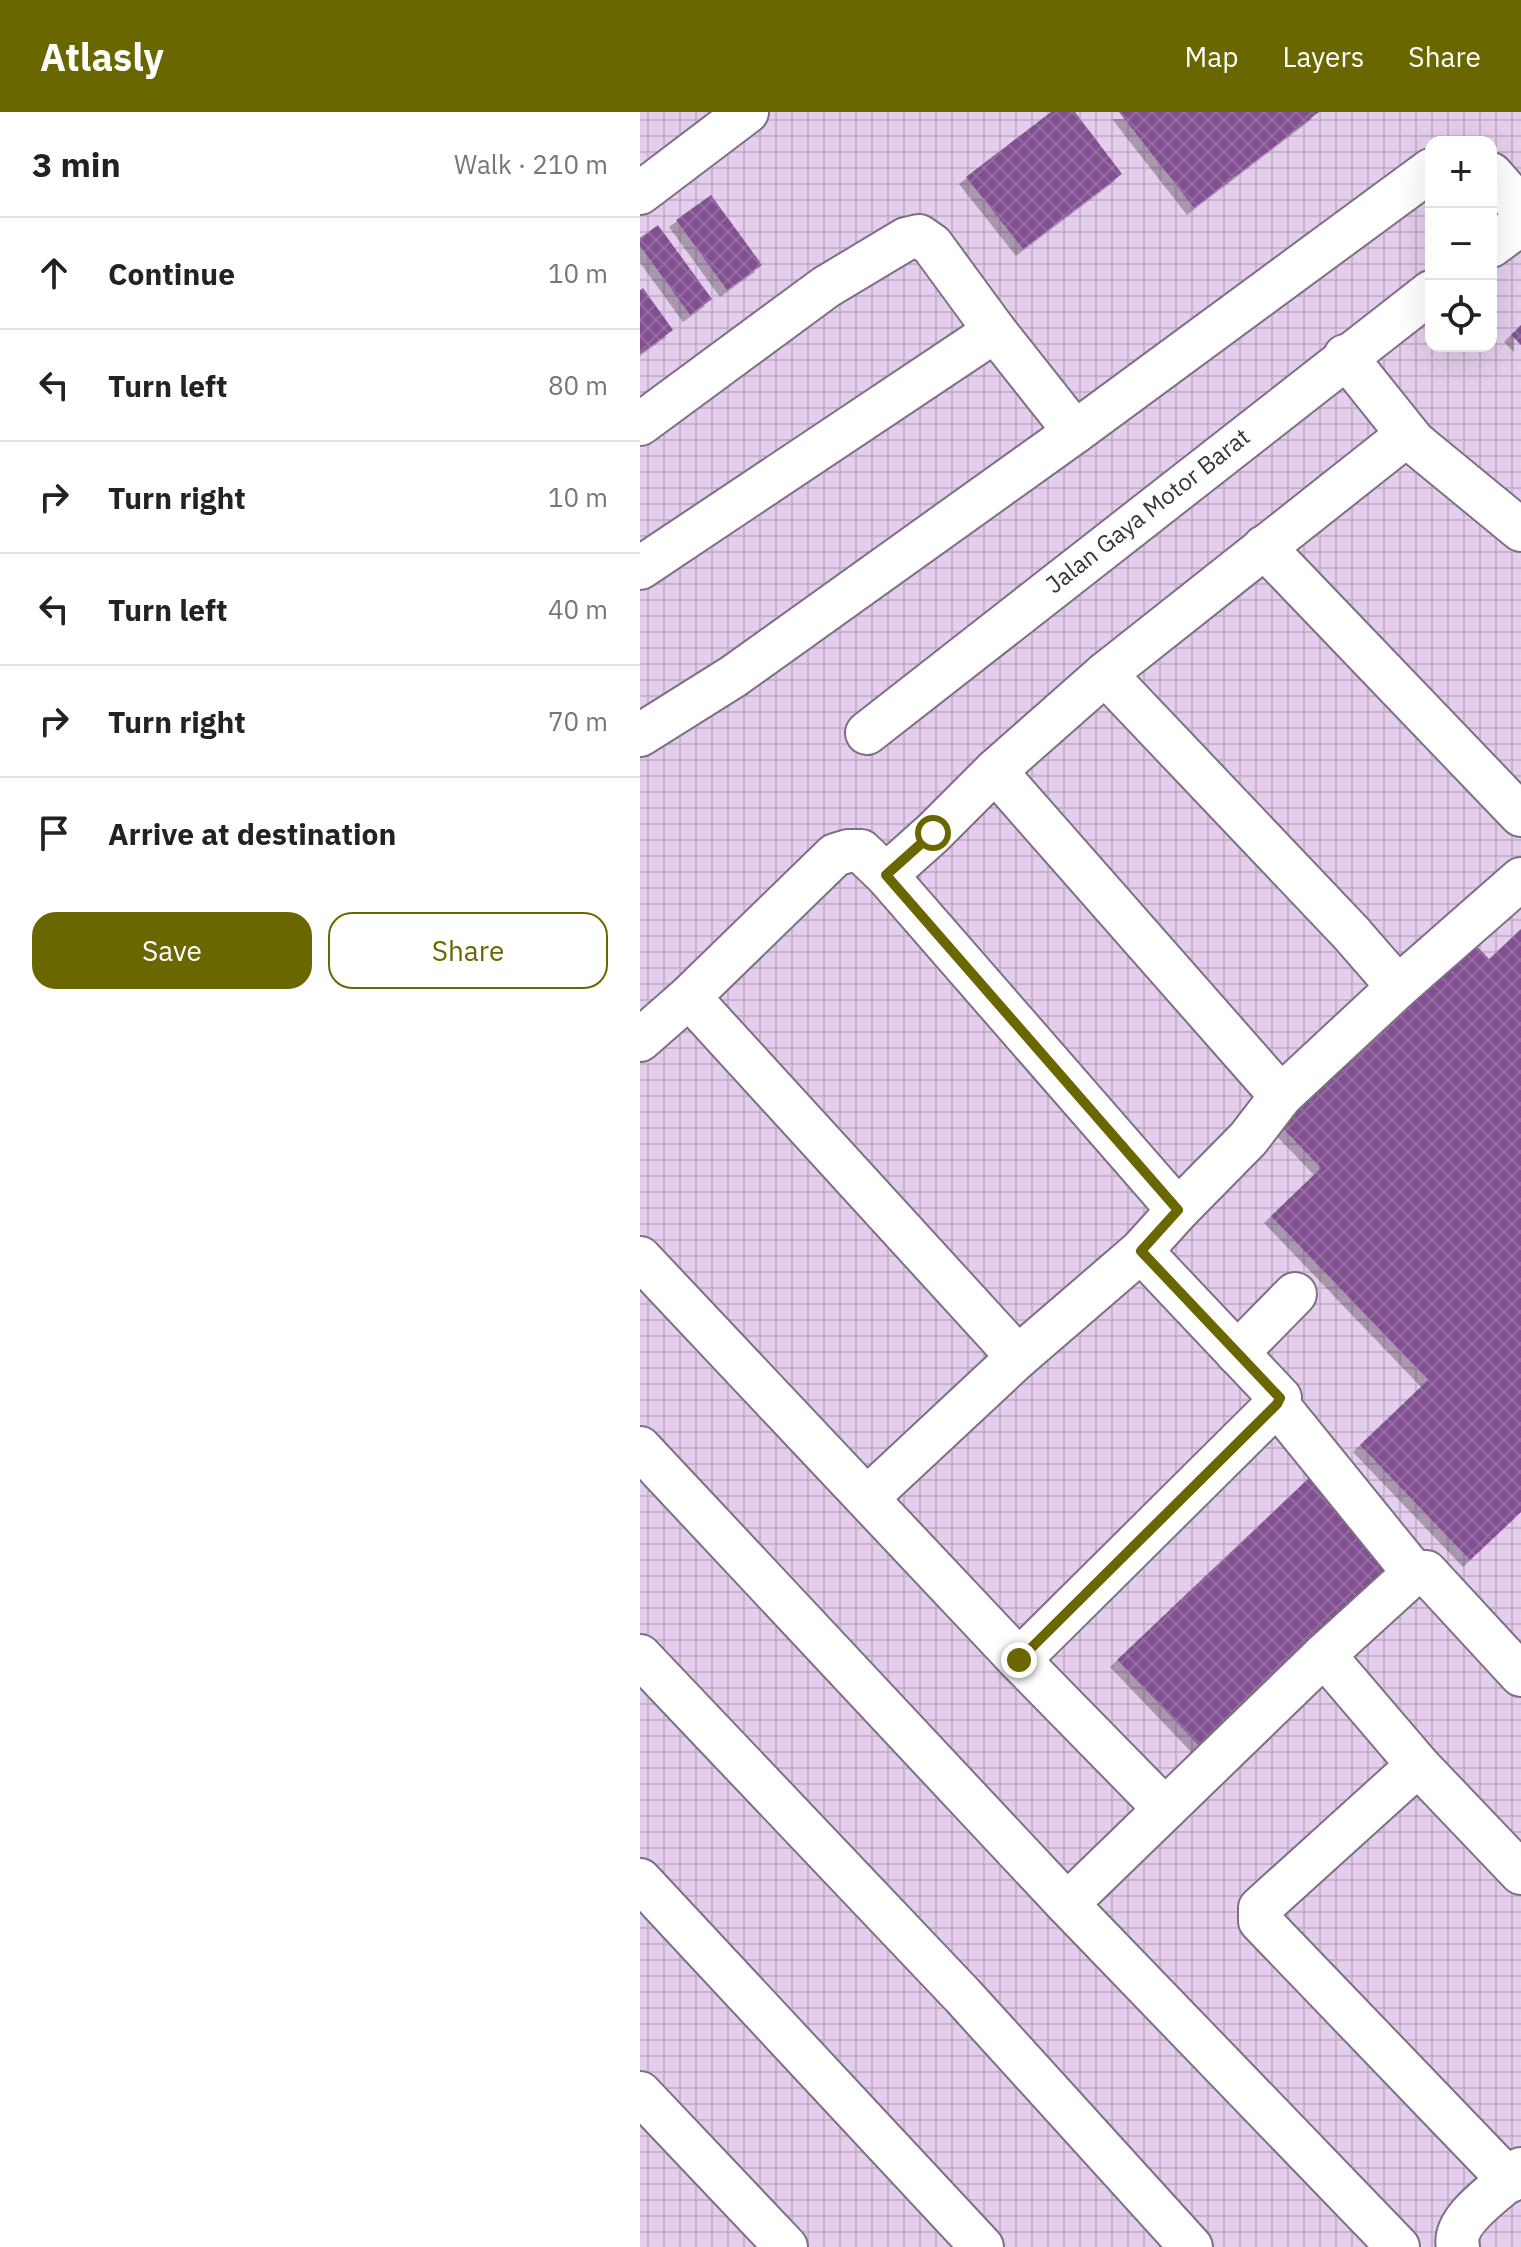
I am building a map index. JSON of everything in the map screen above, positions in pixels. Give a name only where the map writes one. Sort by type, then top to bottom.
[{"type":"street","points":[[640,193],[747,112]]},
{"type":"street","points":[[640,735],[734,676],[1075,432],[1425,174]]},
{"type":"street","points":[[1497,181],[1521,208]]},
{"type":"street","points":[[1497,242],[1521,224]]},
{"type":"street","points":[[640,424],[826,287],[906,239],[919,236],[932,245],[1075,432]]},
{"type":"street","name":"Jalan Gaya Motor Barat","points":[[867,733],[1345,356],[1425,296]]},
{"type":"street","points":[[640,568],[995,331]]},
{"type":"street","points":[[1345,356],[1407,435],[1521,530]]},
{"type":"street","points":[[886,875],[995,771],[1105,674],[1407,435]]},
{"type":"street","points":[[1264,547],[1521,815]]},
{"type":"street","points":[[1105,674],[1351,933],[1398,987]]},
{"type":"street","points":[[995,771],[1281,1096]]},
{"type":"street","points":[[640,1040],[689,997],[835,855],[861,851],[886,875],[1178,1210]]},
{"type":"street","points":[[867,1498],[1018,1357],[1141,1251],[1248,1139],[1281,1096],[1521,879]]},
{"type":"street","points":[[689,997],[1018,1357]]},
{"type":"street","points":[[1019,1660],[1280,1398],[1141,1251]]},
{"type":"street","points":[[640,1258],[1019,1660],[1165,1809]]},
{"type":"street","points":[[1237,1353],[1295,1294]]},
{"type":"street","points":[[1277,1404],[1414,1573]]},
{"type":"street","points":[[640,1448],[1067,1904],[1398,2247]]},
{"type":"street","points":[[1067,1904],[1324,1655],[1414,1573],[1426,1572],[1521,1675]]},
{"type":"street","points":[[1324,1655],[1418,1765],[1521,1873]]},
{"type":"street","points":[[640,1656],[963,1996],[1191,2247]]},
{"type":"street","points":[[1418,1765],[1260,1908],[1259,1914],[1260,1921],[1515,2175],[1468,2216],[1459,2228],[1458,2247]]},
{"type":"street","points":[[640,1880],[982,2247]]},
{"type":"street","points":[[640,2093],[786,2247]]},
{"type":"shaded area","points":[[640,112],[1521,112],[1521,2247],[640,2247]]},
{"type":"building","points":[[1051,112],[1075,112],[1122,174],[1023,249],[966,177]]},
{"type":"building","points":[[1119,112],[1319,112],[1194,208]]},
{"type":"building","points":[[711,195],[762,265],[727,290],[676,220]]},
{"type":"building","points":[[658,225],[712,299],[690,315],[640,246],[640,238]]},
{"type":"building","points":[[643,288],[673,330],[640,354],[640,290]]},
{"type":"building","points":[[1521,325],[1521,345],[1511,335]]},
{"type":"building","points":[[1521,929],[1521,1512],[1470,1560],[1360,1445],[1428,1380],[1271,1216],[1321,1168],[1275,1120],[1468,937],[1489,959]]},
{"type":"building","points":[[1311,1476],[1395,1565],[1201,1748],[1117,1660]]},
{"type":"route","points":[[933,833],[886,875],[1178,1210],[1141,1251],[1280,1398],[1019,1660]]}]
